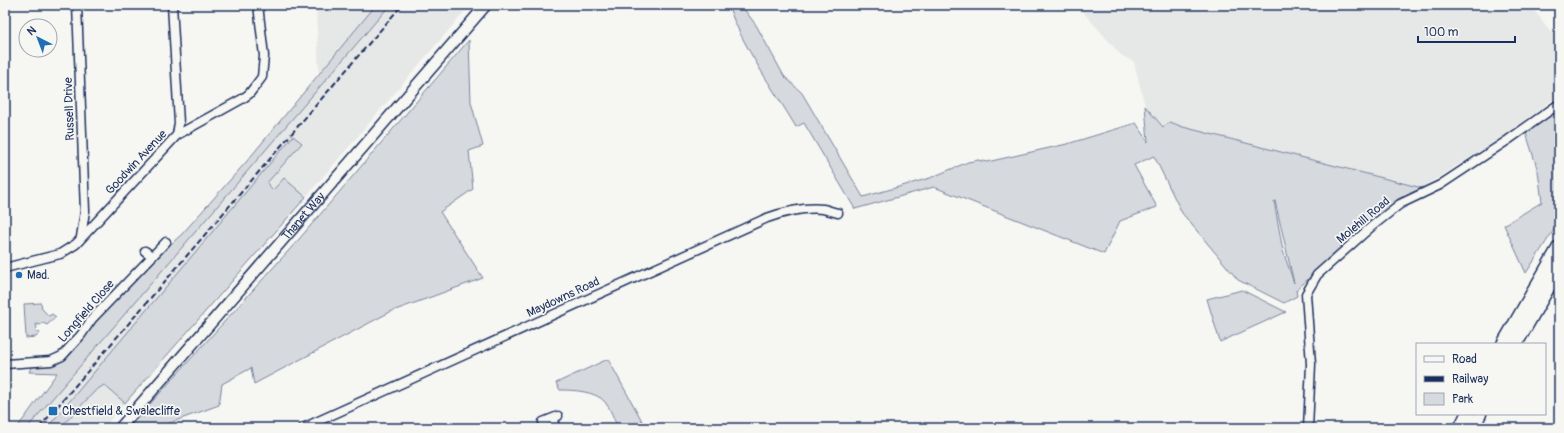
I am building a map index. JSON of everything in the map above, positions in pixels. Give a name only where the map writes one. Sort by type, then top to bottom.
[{"type":"highway","points":[[1504,343],[1559,246]]},
{"type":"highway","points":[[1517,343],[1559,269]]},
{"type":"highway","points":[[1460,428],[1466,415]]},
{"type":"highway","points":[[1473,428],[1480,415]]},
{"type":"main road","name":"Thanet Way","points":[[120,428],[486,5]]},
{"type":"street","name":"Russell Drive","points":[[77,5],[85,211],[81,237]]},
{"type":"street","points":[[172,5],[179,123],[178,135]]},
{"type":"street","name":"Goodwin Avenue","points":[[5,268],[60,254],[76,244],[178,135],[249,94],[262,77],[264,56],[258,5]]},
{"type":"street","name":"Molehill Road","points":[[1308,428],[1312,364],[1306,294],[1317,276],[1400,204],[1440,185],[1559,104]]},
{"type":"street","name":"Maydowns Road","points":[[303,428],[767,218],[783,213],[805,210],[823,209],[838,213]]},
{"type":"street","points":[[85,211],[94,216],[103,214]]},
{"type":"street","name":"Longfield Close","points":[[5,364],[51,360],[62,356],[148,254],[166,242]]},
{"type":"street","points":[[543,422],[555,418],[556,428]]},
{"type":"shaded area","points":[[316,5],[470,5],[306,197],[284,178],[273,190],[267,183],[302,143],[293,136],[104,385],[125,403],[103,428],[17,428],[57,373],[29,372],[70,355],[103,312],[150,263],[182,234],[247,161],[319,74]]},
{"type":"shaded area","points":[[1077,5],[1530,5],[1559,42],[1559,95],[1505,135],[1422,188],[1183,127],[1170,122],[1163,127],[1145,106],[1134,62],[1121,55]]},
{"type":"green space","points":[[376,5],[390,5],[27,428],[17,428],[57,373],[29,372],[32,365],[56,361],[70,355],[103,312],[150,263],[182,234],[247,161]]},
{"type":"green space","points":[[728,5],[741,5],[756,25],[784,76],[802,93],[863,197],[930,178],[968,162],[978,160],[987,162],[1067,144],[1136,123],[1148,142],[1145,106],[1163,127],[1170,122],[1183,127],[1422,188],[1398,199],[1296,290],[1297,296],[1284,303],[1238,280],[1182,213],[1154,156],[1134,165],[1157,207],[1120,221],[1104,254],[934,187],[855,209],[804,123],[796,127],[759,68],[734,21]],"holes":[[[1275,201],[1294,283],[1283,251]]]},
{"type":"green space","points":[[469,40],[471,102],[483,146],[469,151],[473,189],[440,212],[483,278],[390,312],[254,384],[251,368],[222,384],[219,405],[156,428],[131,428],[131,425],[300,238]]},
{"type":"green space","points":[[1559,109],[1559,132],[1556,154],[1559,175],[1559,222],[1526,273],[1504,225],[1542,202],[1538,171],[1526,133]]},
{"type":"green space","points":[[293,136],[302,143],[267,183],[273,190],[284,178],[306,197],[125,403],[104,385],[95,391],[60,428],[47,428]]},
{"type":"green space","points":[[1242,290],[1286,312],[1220,342],[1207,299]]},
{"type":"green space","points":[[41,303],[42,309],[49,316],[52,314],[56,317],[47,325],[43,323],[40,325],[36,324],[37,328],[35,330],[40,333],[36,337],[26,338],[24,304]]},
{"type":"green space","points":[[608,359],[645,428],[618,428],[609,408],[601,398],[590,393],[560,390],[556,383]]},
{"type":"waterway","points":[[1549,5],[1555,8],[1556,16],[1559,20]]},
{"type":"railway","points":[[39,428],[402,5]]},
{"type":"place","name":"Mad.","points":[[19,275]]},
{"type":"place","name":"Chestfield & Swalecliffe","points":[[53,411]]}]
